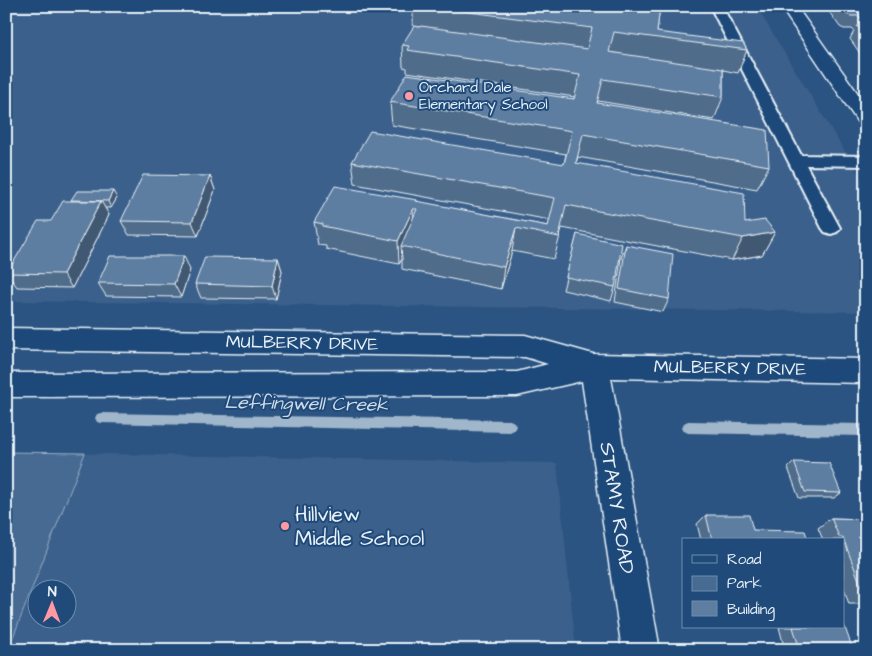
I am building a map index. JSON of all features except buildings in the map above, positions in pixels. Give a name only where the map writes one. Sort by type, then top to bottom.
[{"type":"street","points":[[788,6],[866,120]]},
{"type":"street","name":"MULBERRY DRIVE","points":[[6,339],[525,346],[594,366]]},
{"type":"street","name":"MULBERRY DRIVE","points":[[6,385],[517,384],[594,366],[866,370]]},
{"type":"street","name":"STAMY ROAD","points":[[594,366],[641,650]]},
{"type":"lane","points":[[716,6],[831,228]]},
{"type":"lane","points":[[796,160],[866,161]]},
{"type":"shaded area","name":"Orchard Dale Elementary School","points":[[6,6],[756,6],[866,186],[866,312],[6,301]]},
{"type":"shaded area","name":"Hillview Middle School","points":[[6,452],[557,463],[576,650],[6,650]]},
{"type":"green space","points":[[6,452],[85,453],[36,578],[28,578],[28,599],[8,650],[6,650]]},
{"type":"waterway","name":"Leffingwell Creek","points":[[101,418],[510,426]]},
{"type":"waterway","name":"Leffingwell Creek","points":[[688,427],[866,430]]},
{"type":"place","name":"Orchard Dale Elementary School","points":[[409,96]]},
{"type":"place","name":"Hillview Middle School","points":[[285,526]]}]
